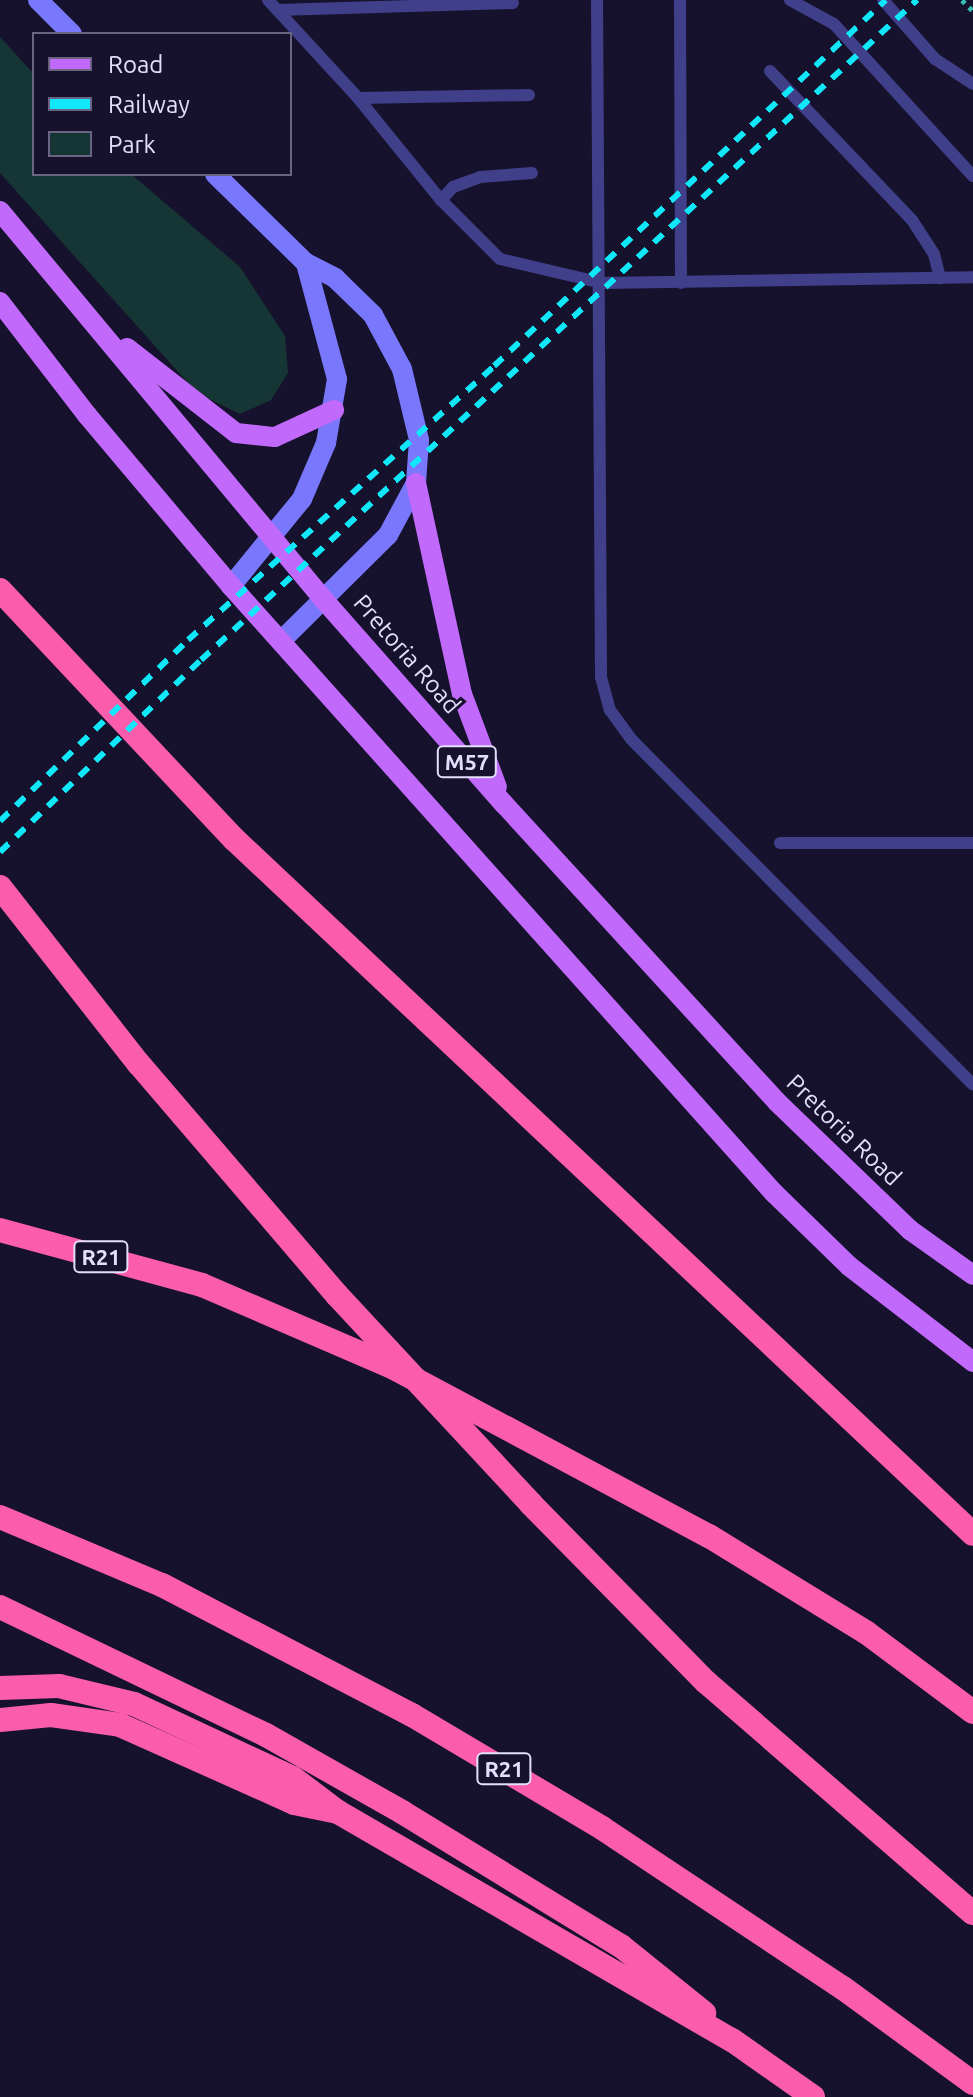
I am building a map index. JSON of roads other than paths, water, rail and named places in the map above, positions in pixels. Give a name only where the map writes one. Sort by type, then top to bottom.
[{"type":"highway","points":[[0,590],[234,839],[973,1534]]},
{"type":"highway","points":[[0,887],[139,1064],[316,1271],[531,1504],[706,1682],[973,1913]]},
{"type":"highway","name":"R21","points":[[0,1230],[202,1285],[392,1367],[569,1457],[709,1536],[867,1633],[973,1712]]},
{"type":"highway","name":"R21","points":[[0,1517],[162,1585],[412,1715],[602,1828],[843,1988],[973,2083]]},
{"type":"highway","points":[[0,1607],[239,1721],[402,1812],[621,1946],[681,1990],[732,2040]]},
{"type":"highway","points":[[0,1688],[59,1686],[134,1704],[293,1778],[338,1812],[732,2040],[813,2097]]},
{"type":"highway","points":[[0,1720],[62,1715],[120,1725],[294,1803],[338,1812]]},
{"type":"main road","points":[[38,0],[70,32]]},
{"type":"main road","points":[[217,176],[306,263],[355,294],[388,341],[413,404],[419,440],[416,483],[462,694],[504,804]]},
{"type":"main road","name":"Pretoria Road","points":[[0,211],[324,600],[504,804],[777,1102],[910,1230],[973,1275]]},
{"type":"main road","points":[[231,586],[275,538],[302,499],[334,410],[337,379],[306,263]]},
{"type":"main road","name":"M57","points":[[0,302],[87,415],[231,586],[774,1193],[849,1266],[973,1362]]},
{"type":"main road","points":[[93,320],[236,433],[275,437],[334,410]]},
{"type":"main road","points":[[282,640],[388,535],[416,483]]},
{"type":"lane","points":[[268,0],[358,98],[441,200],[500,259],[602,283],[973,277]]},
{"type":"lane","points":[[597,0],[602,283],[601,677],[610,710],[631,739],[973,1084]]},
{"type":"lane","points":[[680,0],[681,283]]},
{"type":"lane","points":[[792,0],[834,24],[973,176]]},
{"type":"lane","points":[[883,0],[935,59],[973,84]]},
{"type":"lane","points":[[277,10],[513,3]]},
{"type":"lane","points":[[770,71],[912,220],[934,254],[940,278]]},
{"type":"lane","points":[[358,98],[529,95]]},
{"type":"lane","points":[[441,200],[453,187],[480,177],[532,173]]},
{"type":"lane","points":[[780,843],[973,843]]},
{"type":"railway","points":[[0,821],[188,640],[494,366],[886,0]]},
{"type":"railway","points":[[0,852],[201,660],[917,0]]}]
